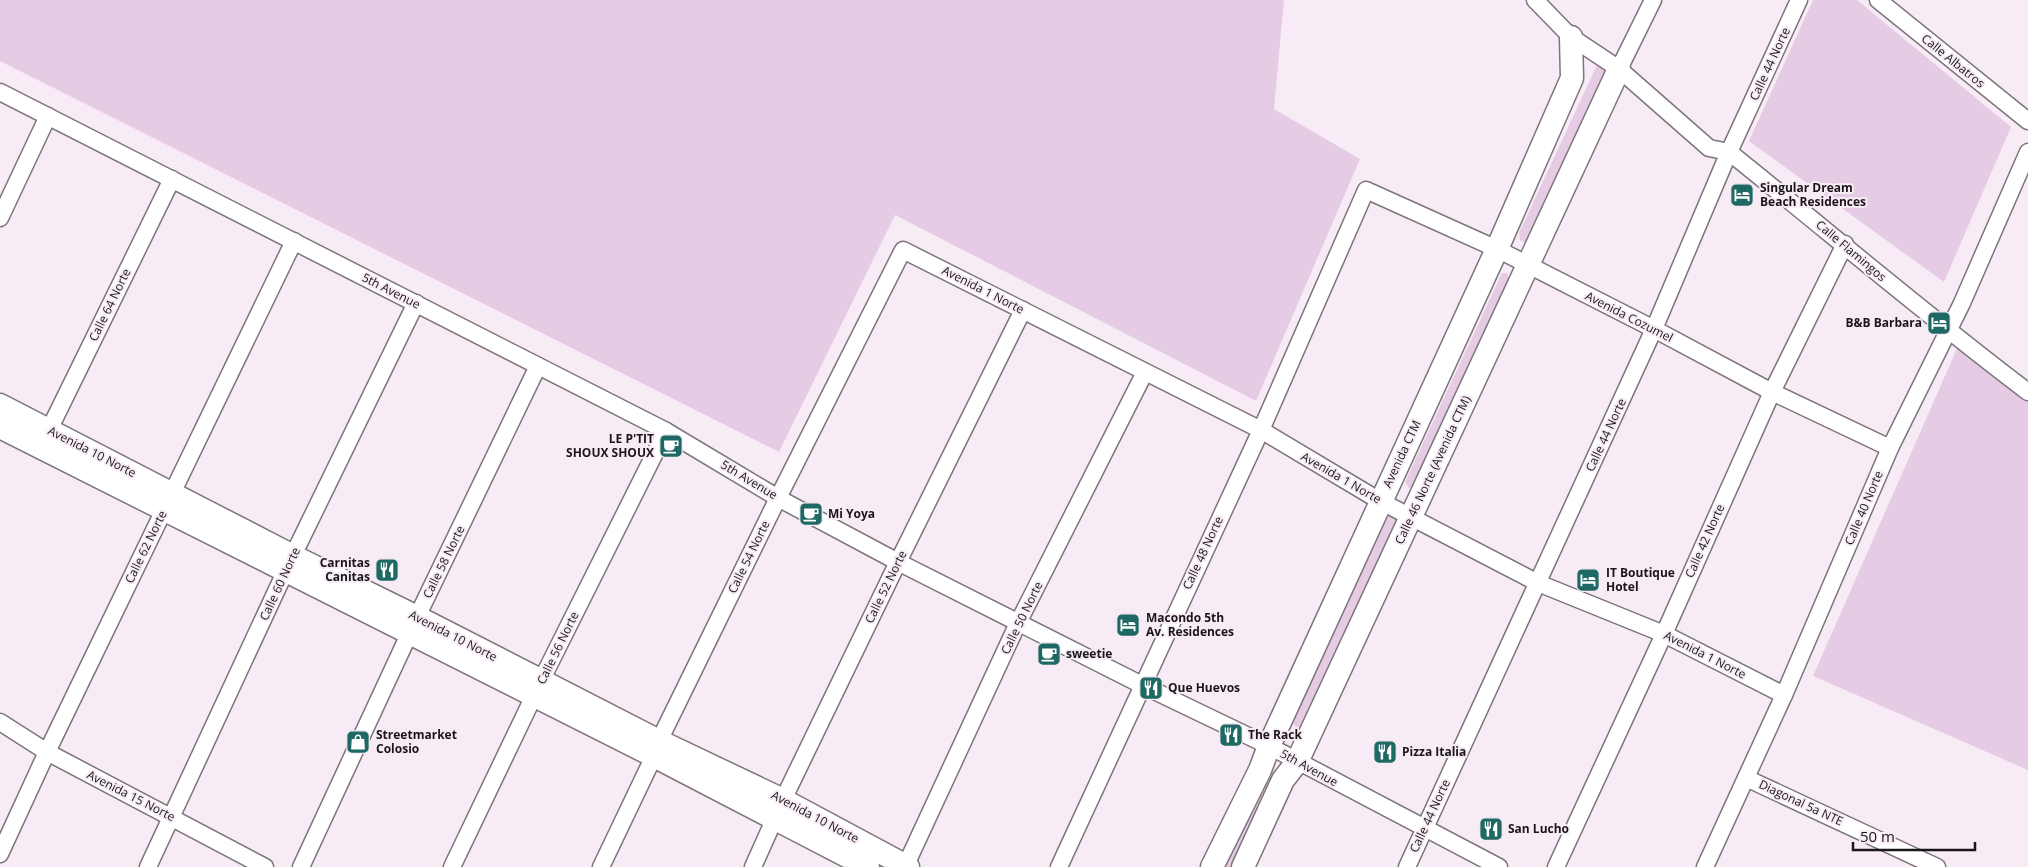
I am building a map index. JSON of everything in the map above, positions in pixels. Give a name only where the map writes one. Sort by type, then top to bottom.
[{"type":"main road","name":"Avenida CTM","points":[[1212,867],[1260,770],[1269,746],[1380,501],[1497,249],[1572,78],[1571,37]]},
{"type":"main road","name":"Calle 46 Norte (Avenida CTM)","points":[[1243,867],[1283,780],[1297,762],[1619,69]]},
{"type":"main road","name":"Avenida 10 Norte","points":[[0,405],[49,430],[169,502]]},
{"type":"main road","name":"Avenida 10 Norte","points":[[0,427],[169,502],[779,809],[906,867]]},
{"type":"main road","points":[[1260,770],[1283,780]]},
{"type":"main road","name":"Avenida 10 Norte","points":[[779,809],[868,867]]},
{"type":"street","name":"Calle Flamingos","points":[[1535,0],[1571,37],[1619,69],[1709,148],[1729,152],[1845,244],[1948,331],[2028,392]]},
{"type":"street","points":[[1619,69],[1653,0]]},
{"type":"street","name":"Calle 44 Norte","points":[[1406,867],[1654,329],[1729,152],[1799,0]]},
{"type":"street","name":"Calle Albatros","points":[[1878,0],[2028,121]]},
{"type":"street","name":"5th Avenue","points":[[0,92],[666,431],[778,498],[898,562],[1142,685],[1269,746],[1424,830],[1499,867]]},
{"type":"street","points":[[0,218],[48,116]]},
{"type":"street","name":"Calle 40 Norte","points":[[1705,867],[1784,695],[1890,448],[1948,331],[2028,152]]},
{"type":"street","name":"Calle 64 Norte","points":[[49,430],[172,179]]},
{"type":"street","name":"Avenida Cozumel","points":[[1366,190],[1497,249],[1772,392],[1890,448]]},
{"type":"street","name":"Calle 48 Norte","points":[[1059,867],[1260,430],[1366,190]]},
{"type":"street","name":"Calle 62 Norte","points":[[0,854],[47,752],[294,241]]},
{"type":"street","name":"Calle 42 Norte","points":[[1556,867],[1664,634],[1772,392],[1845,244]]},
{"type":"street","name":"Avenida 1 Norte","points":[[903,250],[1260,430],[1380,501],[1538,583],[1664,634],[1784,695]]},
{"type":"street","name":"Calle 54 Norte","points":[[601,867],[656,748],[778,498],[903,250]]},
{"type":"street","name":"Calle 60 Norte","points":[[148,867],[290,563],[416,304]]},
{"type":"street","name":"Calle 52 Norte","points":[[753,867],[898,562],[1023,310]]},
{"type":"street","name":"Calle 58 Norte","points":[[301,867],[413,625],[538,366]]},
{"type":"street","name":"Calle 50 Norte","points":[[906,867],[1018,623],[1145,372]]},
{"type":"street","name":"Calle 56 Norte","points":[[452,867],[666,431]]},
{"type":"street","name":"Avenida 15 Norte","points":[[0,722],[47,752],[265,867]]},
{"type":"street","name":"Diagonal 5a NTE","points":[[1746,778],[1936,867]]},
{"type":"shaded area","points":[[0,0],[1284,0],[1274,109],[1360,159],[1256,401],[895,215],[779,452],[0,61]]},
{"type":"shaded area","points":[[1813,0],[1857,0],[2011,127],[1944,282],[1749,141]]},
{"type":"shaded area","points":[[1596,67],[1604,68],[1606,74],[1531,241],[1525,243],[1520,240],[1519,233]]},
{"type":"shaded area","points":[[1502,273],[1507,273],[1509,280],[1415,487],[1409,488],[1405,482]]},
{"type":"shaded area","points":[[1959,344],[2028,400],[2028,770],[1813,676]]},
{"type":"shaded area","points":[[1390,516],[1397,521],[1302,727],[1296,727],[1292,722],[1387,518]]},
{"type":"shaded area","points":[[1266,781],[1271,785],[1233,867],[1222,867]]},
{"type":"place","name":"Singular Dream Beach Residences","points":[[1742,195]]},
{"type":"place","name":"B&B Barbara","points":[[1939,323]]},
{"type":"place","name":"LE P'TIT SHOUX SHOUX","points":[[671,446]]},
{"type":"place","name":"Mi Yoya","points":[[811,514]]},
{"type":"place","name":"Carnitas Canitas","points":[[387,570]]},
{"type":"place","name":"IT Boutique Hotel","points":[[1588,580]]},
{"type":"place","name":"Macondo 5th Av. Residences","points":[[1128,625]]},
{"type":"place","name":"sweetie","points":[[1049,654]]},
{"type":"place","name":"Que Huevos","points":[[1151,688]]},
{"type":"place","name":"The Rack","points":[[1231,735]]},
{"type":"place","name":"Streetmarket Colosio","points":[[358,742]]},
{"type":"place","name":"Pizza Italia","points":[[1385,752]]},
{"type":"place","name":"San Lucho","points":[[1491,829]]}]
